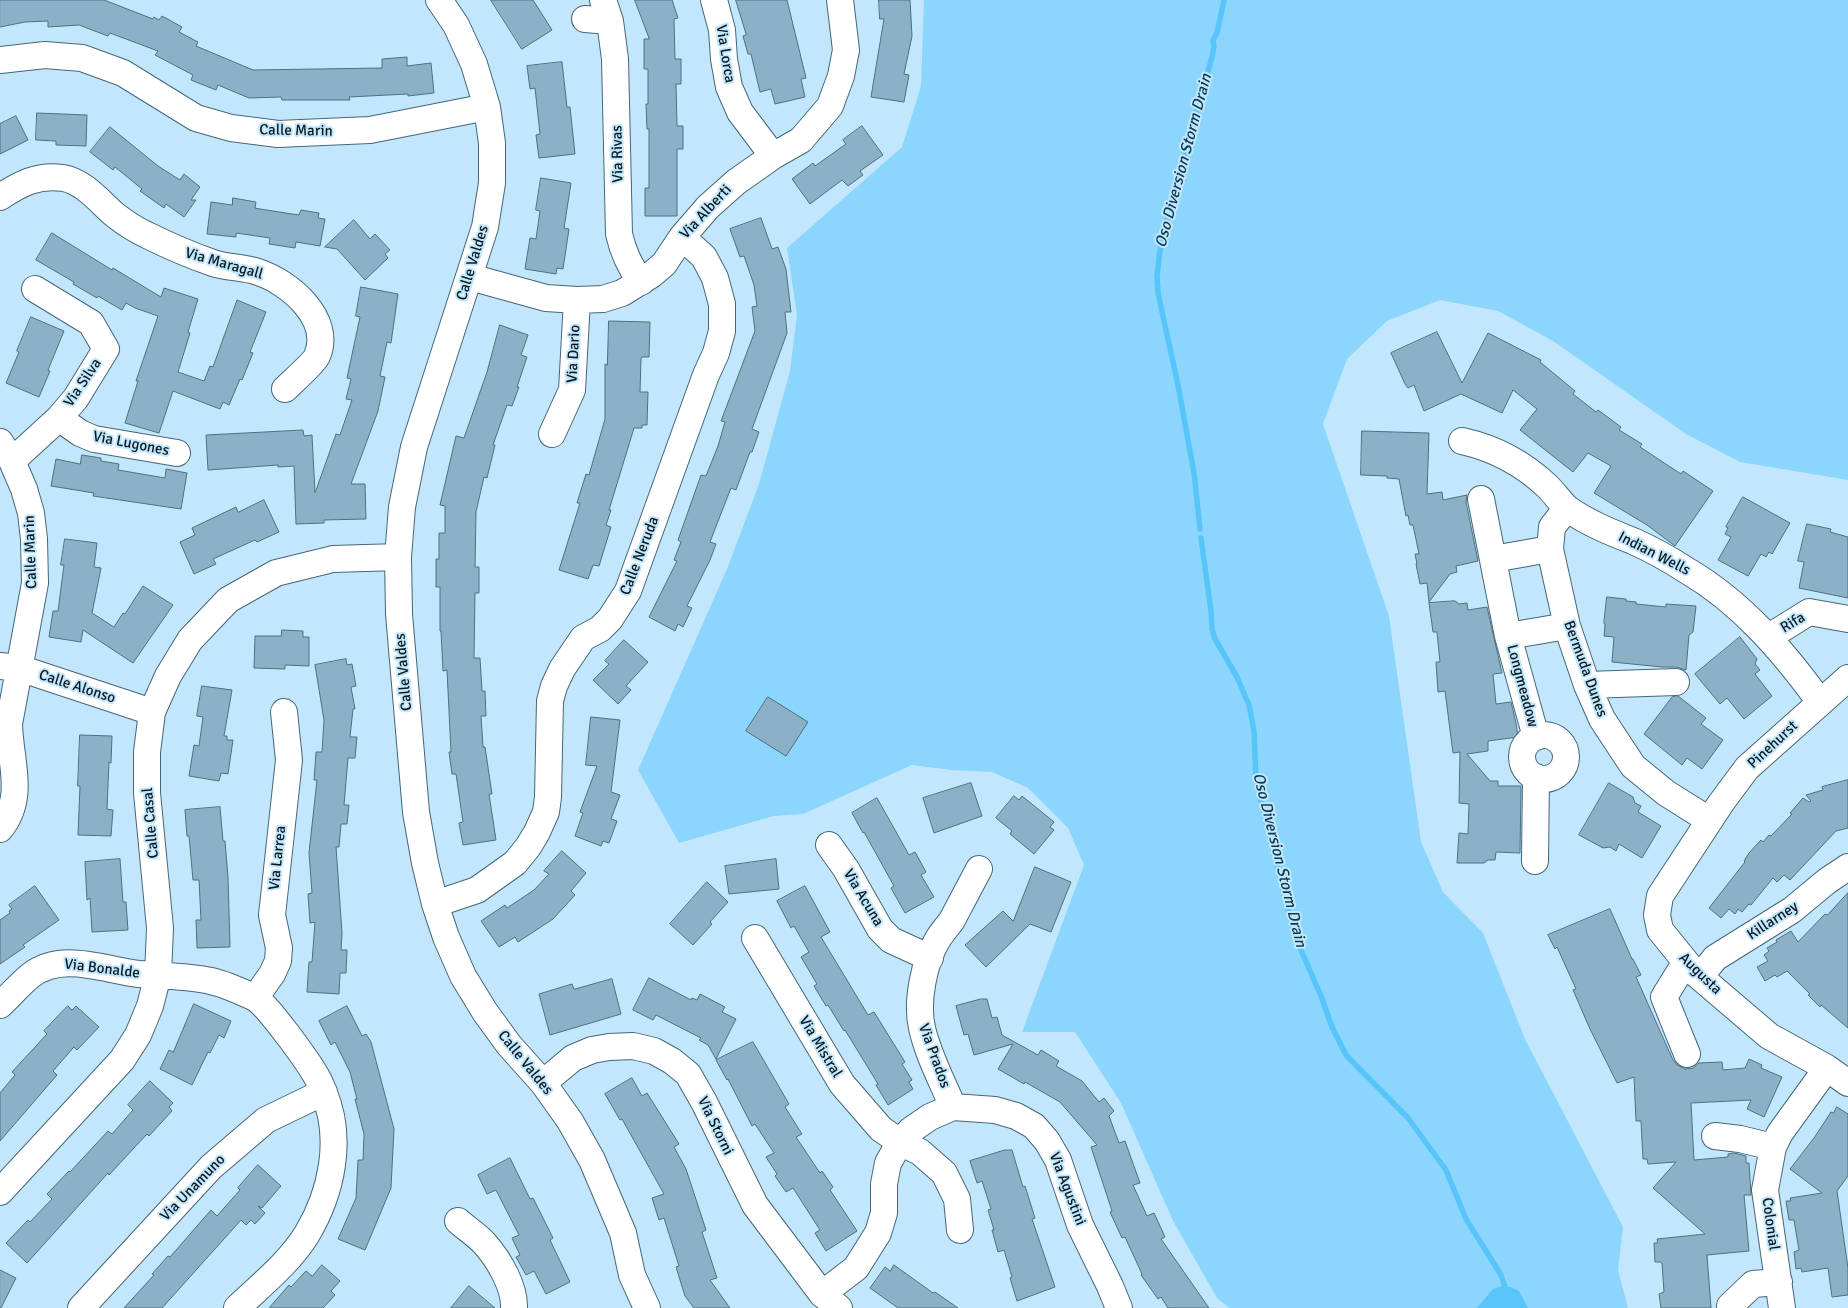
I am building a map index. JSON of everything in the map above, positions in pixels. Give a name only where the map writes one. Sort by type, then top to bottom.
[{"type":"street","name":"Calle Valdes","points":[[439,0],[456,26],[474,64],[487,107],[492,144],[492,183],[485,227],[414,446],[402,506],[398,557],[399,614],[416,812],[425,863],[435,904],[446,938],[463,976],[485,1012],[509,1045],[543,1083],[570,1121],[592,1160],[623,1233],[632,1275],[647,1308]]},
{"type":"street","name":"Via Lorca","points":[[714,0],[722,30],[729,87],[740,112],[773,156]]},
{"type":"street","name":"Via Alberti","points":[[470,277],[546,298],[577,300],[603,299],[641,282],[664,264],[682,237],[708,207],[736,182],[773,156],[801,140],[830,106],[842,76],[846,50],[840,0]]},
{"type":"street","name":"Via Rivas","points":[[599,13],[615,59],[619,234],[623,251],[634,273],[641,282]]},
{"type":"street","name":"Calle Marin","points":[[0,60],[45,55],[82,58],[123,73],[196,118],[231,128],[278,134],[370,130],[487,107]]},
{"type":"street","name":"Via Maragall","points":[[0,197],[22,183],[44,176],[65,178],[88,190],[116,216],[144,234],[174,249],[216,264],[258,272],[280,281],[299,296],[314,315],[320,336],[317,356],[286,389]]},
{"type":"street","name":"Calle Neruda","points":[[435,904],[478,890],[515,863],[528,847],[546,812],[550,701],[554,686],[562,669],[583,638],[600,629],[620,606],[643,555],[677,456],[716,353],[722,331],[722,304],[715,278],[704,257],[682,237]]},
{"type":"street","name":"Via Silva","points":[[6,451],[59,418],[76,398],[106,349],[92,324],[35,289]]},
{"type":"street","name":"Via Dario","points":[[552,434],[572,390],[577,300]]},
{"type":"street","name":"Via Lugones","points":[[59,418],[80,433],[94,438],[177,453]]},
{"type":"street","name":"Indian Wells","points":[[1462,441],[1482,446],[1503,455],[1547,486],[1567,508],[1598,527],[1634,542],[1687,570],[1724,595],[1769,637],[1820,702]]},
{"type":"street","name":"Calle Marin","points":[[0,829],[8,820],[16,789],[10,740],[9,667],[35,583],[31,513],[24,489],[6,451]]},
{"type":"street","name":"Longmeadow","points":[[1481,499],[1508,636],[1536,736]]},
{"type":"street","name":"Bermuda Dunes","points":[[1567,508],[1552,526],[1550,549],[1567,626],[1602,719],[1633,766],[1666,793],[1709,820]]},
{"type":"street","points":[[1493,559],[1550,549]]},
{"type":"street","name":"Calle Casal","points":[[0,1192],[122,1060],[138,1034],[150,1006],[158,975],[160,928],[147,793],[147,752],[152,712],[168,676],[190,640],[228,600],[276,573],[333,559],[398,557]]},
{"type":"street","name":"Rifa","points":[[1769,637],[1809,612],[1848,619]]},
{"type":"street","name":"Longmeadow","points":[[1508,636],[1567,626]]},
{"type":"street","name":"Calle Alonso","points":[[9,667],[152,712]]},
{"type":"street","name":"Pinehurst","points":[[1709,820],[1747,768],[1848,678]]},
{"type":"street","points":[[1588,685],[1676,682]]},
{"type":"street","name":"Via Larrea","points":[[255,998],[272,974],[278,960],[279,948],[272,915],[289,760],[284,712]]},
{"type":"street","points":[[1545,735],[1558,740],[1563,746],[1566,758],[1564,766],[1559,774],[1552,778],[1543,779],[1536,777],[1527,771],[1524,765],[1522,756],[1524,748],[1536,736],[1545,735]]},
{"type":"street","points":[[1535,861],[1536,777]]},
{"type":"street","name":"Augusta","points":[[1709,820],[1660,896],[1657,915],[1660,930],[1693,970],[1769,1036],[1827,1068],[1848,1083]]},
{"type":"street","name":"Via Acuna","points":[[829,845],[846,869],[880,929],[890,940],[930,958]]},
{"type":"street","name":"Killarney","points":[[1687,1054],[1664,997],[1693,970],[1792,910],[1827,881],[1848,867]]},
{"type":"street","name":"Via Prados","points":[[953,1107],[928,1048],[919,1012],[919,995],[937,940],[951,921],[979,869]]},
{"type":"street","name":"Via Mistral","points":[[755,938],[842,1084],[881,1129],[900,1142],[920,1152],[944,1173],[957,1199],[960,1230]]},
{"type":"street","name":"Via Bonalde","points":[[0,1005],[31,975],[54,964],[78,964],[211,981],[255,998]]},
{"type":"street","points":[[237,1308],[289,1256],[306,1235],[321,1208],[329,1185],[334,1138],[331,1114],[324,1092],[309,1065],[282,1026],[255,998]]},
{"type":"street","name":"Via Storni","points":[[543,1083],[573,1058],[592,1050],[608,1047],[633,1046],[654,1051],[672,1061],[688,1074],[755,1205],[830,1301]]},
{"type":"street","name":"Colonial","points":[[1782,1308],[1766,1190],[1773,1148],[1780,1133],[1827,1068]]},
{"type":"street","name":"Via Unamuno","points":[[81,1308],[211,1167],[266,1120],[324,1092]]},
{"type":"street","name":"Via Agustini","points":[[830,1301],[856,1268],[878,1233],[884,1213],[884,1184],[888,1163],[900,1142],[911,1130],[930,1117],[953,1107],[995,1110],[1016,1116],[1034,1126],[1047,1141],[1058,1160],[1080,1225],[1119,1308]]},
{"type":"street","points":[[1715,1136],[1740,1139],[1773,1148]]},
{"type":"street","points":[[458,1221],[485,1244],[507,1277],[514,1301],[514,1308]]},
{"type":"street","points":[[1730,1306],[1753,1284],[1779,1282]]},
{"type":"shaded area","points":[[924,0],[1848,0],[1848,480],[1740,462],[1686,434],[1553,341],[1498,311],[1440,300],[1387,321],[1347,359],[1323,424],[1389,616],[1421,842],[1443,892],[1483,933],[1525,1039],[1623,1227],[1618,1270],[1628,1308],[1229,1308],[1217,1298],[1173,1221],[1121,1103],[1075,1032],[1022,1032],[1084,865],[1068,828],[1028,788],[992,772],[951,770],[912,765],[803,814],[774,816],[679,843],[638,770],[727,569],[759,484],[790,371],[797,315],[787,248],[902,147],[921,86]]},
{"type":"shaded area","points":[[1502,1286],[1519,1291],[1528,1308],[1477,1308],[1493,1289]]},
{"type":"building","points":[[0,0],[104,0],[153,19],[154,17],[159,20],[162,16],[182,27],[179,32],[198,42],[196,46],[253,70],[382,68],[382,59],[407,57],[407,66],[431,63],[434,93],[408,96],[408,94],[349,97],[350,100],[282,100],[281,97],[249,98],[218,85],[216,90],[191,80],[193,75],[155,55],[158,51],[110,33],[108,36],[79,25],[48,27],[48,21],[25,22],[0,27]]},
{"type":"building","points":[[491,0],[533,0],[552,30],[522,49]]},
{"type":"building","points":[[635,0],[672,0],[678,18],[674,19],[675,59],[681,59],[681,84],[676,84],[677,126],[683,126],[683,149],[677,149],[677,216],[645,216],[645,188],[649,188],[649,129],[647,129],[646,104],[648,104],[648,69],[644,69],[644,39],[649,39]]},
{"type":"building","points":[[736,0],[787,0],[806,78],[801,79],[805,97],[775,104],[771,89],[760,92],[751,54],[748,54],[743,36],[746,35]]},
{"type":"building","points":[[879,0],[910,0],[912,36],[904,74],[909,75],[904,102],[871,97],[884,19],[880,19]]},
{"type":"building","points":[[562,62],[567,107],[570,107],[575,154],[539,158],[536,135],[540,134],[535,88],[530,89],[527,66]]},
{"type":"building","points":[[37,113],[87,115],[86,146],[56,145],[56,141],[36,140]]},
{"type":"building","points":[[16,116],[28,140],[0,154],[0,124]]},
{"type":"building","points":[[862,126],[883,155],[860,171],[863,175],[848,186],[842,180],[810,204],[792,179],[813,163],[815,166],[846,144],[843,140]]},
{"type":"building","points":[[110,127],[158,166],[180,180],[184,174],[200,187],[191,200],[196,200],[184,217],[166,204],[164,208],[140,191],[142,189],[115,167],[113,170],[90,152]]},
{"type":"building","points":[[541,178],[571,183],[564,228],[569,229],[563,269],[557,268],[556,274],[525,269],[530,238],[536,239],[540,211],[536,210]]},
{"type":"building","points":[[233,198],[256,202],[255,208],[260,209],[299,215],[301,210],[319,213],[318,218],[325,219],[320,246],[296,242],[295,248],[269,244],[270,238],[236,233],[236,237],[207,234],[211,202],[232,205]]},
{"type":"building","points":[[761,218],[772,249],[778,247],[786,269],[791,312],[785,312],[787,333],[752,429],[759,432],[752,452],[750,452],[736,490],[731,488],[710,542],[716,544],[687,606],[692,608],[683,627],[678,624],[675,631],[649,617],[677,561],[674,560],[681,542],[678,540],[701,475],[706,476],[718,446],[725,422],[721,421],[755,331],[752,307],[757,306],[754,285],[744,256],[740,257],[730,229]]},
{"type":"building","points":[[354,220],[370,239],[375,234],[390,250],[385,254],[388,258],[365,280],[337,249],[325,247]]},
{"type":"building","points":[[52,233],[112,270],[113,268],[161,297],[164,288],[198,299],[178,372],[204,381],[210,366],[213,367],[237,300],[266,312],[250,352],[253,353],[229,405],[223,402],[220,409],[173,391],[159,433],[125,423],[138,381],[136,381],[158,316],[126,303],[122,310],[98,296],[97,298],[36,260]]},
{"type":"building","points":[[361,287],[398,294],[391,343],[387,342],[380,376],[385,377],[378,411],[351,484],[365,484],[366,519],[324,520],[324,523],[296,524],[294,466],[278,467],[278,465],[208,470],[206,435],[303,430],[304,436],[312,435],[315,493],[336,434],[340,435],[352,400],[346,399],[351,379],[347,378],[360,317],[356,316]]},
{"type":"building","points":[[31,317],[64,331],[39,397],[6,383]]},
{"type":"building","points":[[609,321],[650,322],[649,357],[642,357],[641,359],[640,392],[648,392],[647,425],[642,425],[642,428],[634,428],[609,510],[611,510],[606,525],[611,527],[599,566],[593,565],[588,579],[559,570],[580,503],[577,503],[586,474],[589,475],[605,419],[605,364],[607,365]]},
{"type":"building","points":[[500,325],[528,335],[521,355],[527,357],[517,387],[519,387],[512,406],[507,405],[493,445],[495,445],[487,478],[484,477],[476,512],[475,567],[479,567],[479,593],[475,593],[474,658],[480,658],[482,691],[485,691],[486,716],[481,716],[483,747],[485,747],[492,794],[489,794],[496,840],[463,845],[459,823],[463,822],[456,774],[452,774],[449,752],[451,752],[447,670],[443,671],[440,631],[440,587],[436,587],[436,559],[439,559],[439,533],[445,533],[445,506],[440,505],[456,436],[464,438],[487,372]]},
{"type":"building","points":[[1437,332],[1462,383],[1488,333],[1541,360],[1540,362],[1575,391],[1573,394],[1596,412],[1598,410],[1621,427],[1619,430],[1642,444],[1640,447],[1681,474],[1683,471],[1713,491],[1675,546],[1647,525],[1594,493],[1611,466],[1588,453],[1573,472],[1520,430],[1537,409],[1513,390],[1502,413],[1461,394],[1424,411],[1414,385],[1408,388],[1405,384],[1391,353]]},
{"type":"building","points":[[1362,431],[1429,433],[1427,494],[1442,492],[1443,500],[1467,495],[1466,502],[1478,561],[1456,566],[1457,572],[1450,574],[1429,602],[1427,583],[1420,584],[1415,554],[1419,554],[1413,525],[1410,525],[1408,515],[1406,516],[1399,479],[1387,478],[1387,476],[1361,475]]},
{"type":"building","points":[[82,455],[101,458],[101,461],[119,464],[118,470],[165,478],[166,469],[187,473],[181,509],[93,496],[94,493],[51,486],[56,459],[80,464]]},
{"type":"building","points":[[1743,497],[1790,523],[1772,554],[1769,552],[1766,557],[1761,554],[1748,576],[1718,560],[1731,537],[1725,534],[1728,528],[1726,527]]},
{"type":"building","points":[[264,500],[279,532],[257,542],[255,540],[213,559],[216,564],[194,574],[180,542],[195,535],[192,528],[236,507],[238,512]]},
{"type":"building","points":[[1807,524],[1831,529],[1830,532],[1848,537],[1848,598],[1799,588],[1804,562],[1798,561]]},
{"type":"building","points":[[65,539],[97,543],[94,567],[101,568],[92,613],[114,627],[143,586],[173,605],[133,663],[83,630],[81,642],[49,637],[53,611],[58,611],[64,565],[61,565]]},
{"type":"building","points":[[1607,597],[1626,599],[1626,601],[1636,602],[1636,604],[1666,607],[1666,604],[1696,606],[1693,632],[1689,635],[1686,670],[1676,667],[1612,662],[1614,637],[1604,636]]},
{"type":"building","points":[[1455,601],[1459,604],[1467,603],[1468,610],[1487,607],[1502,673],[1493,674],[1496,704],[1511,702],[1518,737],[1488,741],[1488,751],[1467,754],[1490,781],[1498,781],[1498,786],[1521,786],[1520,853],[1496,852],[1495,860],[1488,860],[1484,863],[1457,863],[1459,833],[1468,834],[1469,804],[1459,803],[1460,752],[1453,753],[1445,691],[1438,692],[1436,662],[1440,662],[1437,632],[1433,632],[1429,603]]},
{"type":"building","points":[[282,630],[303,631],[303,637],[309,637],[309,666],[285,665],[285,669],[254,668],[255,636],[281,636]]},
{"type":"building","points":[[1740,637],[1757,659],[1755,664],[1760,670],[1755,674],[1772,696],[1744,719],[1727,698],[1720,704],[1695,674]]},
{"type":"building","points":[[624,640],[648,662],[626,686],[631,690],[618,704],[593,680],[609,664],[605,661]]},
{"type":"building","points":[[346,659],[347,665],[352,664],[356,686],[351,687],[355,709],[353,709],[350,737],[357,737],[355,758],[348,758],[344,805],[349,805],[347,824],[341,824],[339,847],[336,847],[342,933],[341,950],[347,950],[346,973],[340,973],[339,994],[307,992],[309,962],[312,962],[315,922],[310,923],[308,894],[312,893],[309,853],[317,780],[314,780],[316,752],[322,752],[324,720],[315,665]]},
{"type":"building","points":[[202,686],[232,690],[224,736],[227,736],[227,740],[233,740],[228,774],[221,773],[219,781],[189,776],[194,745],[199,746],[203,717],[197,716]]},
{"type":"building","points":[[1678,696],[1706,718],[1701,724],[1723,740],[1702,769],[1687,758],[1682,765],[1644,734],[1672,697]]},
{"type":"building","points":[[768,697],[808,722],[786,756],[746,731]]},
{"type":"building","points":[[591,717],[620,720],[611,792],[620,795],[611,819],[617,821],[609,843],[603,841],[601,846],[575,836],[583,813],[580,812],[597,766],[586,765]]},
{"type":"building","points":[[80,735],[112,736],[107,809],[113,810],[111,836],[78,835]]},
{"type":"building","points":[[1848,780],[1848,828],[1836,831],[1790,880],[1784,875],[1777,882],[1773,878],[1751,905],[1749,904],[1742,912],[1738,909],[1735,914],[1729,909],[1721,918],[1709,908],[1745,862],[1749,853],[1761,840],[1763,842],[1769,835],[1771,836],[1792,814],[1790,813],[1803,798],[1809,802],[1811,801],[1806,795],[1823,790],[1822,787]]},
{"type":"building","points":[[971,783],[982,816],[934,833],[923,798]]},
{"type":"building","points":[[1609,783],[1633,797],[1635,803],[1641,806],[1638,812],[1661,826],[1642,858],[1619,844],[1616,851],[1610,847],[1603,848],[1579,835]]},
{"type":"building","points":[[1014,796],[1019,800],[1022,796],[1054,822],[1050,827],[1054,830],[1034,854],[1010,834],[1012,831],[996,818]]},
{"type":"building","points":[[877,798],[909,855],[915,852],[926,872],[921,875],[934,897],[905,913],[891,888],[894,886],[852,813]]},
{"type":"building","points":[[220,807],[228,877],[230,947],[197,948],[196,920],[201,920],[199,880],[193,880],[185,810]]},
{"type":"building","points":[[562,851],[586,873],[571,891],[575,895],[553,919],[518,942],[515,937],[499,947],[481,921],[505,905],[507,908],[534,890],[549,874],[544,871]]},
{"type":"building","points":[[120,859],[123,902],[126,902],[128,930],[92,932],[90,898],[87,900],[85,862]]},
{"type":"building","points":[[776,859],[779,889],[729,894],[725,866]]},
{"type":"building","points":[[1035,867],[1071,882],[1051,932],[1030,924],[986,967],[965,945],[1003,911],[1013,921]]},
{"type":"building","points":[[707,882],[728,902],[693,945],[670,924]]},
{"type":"building","points":[[35,886],[59,920],[0,964],[0,920],[10,913],[9,911],[12,909],[9,905]]},
{"type":"building","points":[[805,886],[830,932],[821,937],[868,1015],[874,1012],[905,1062],[902,1064],[912,1080],[909,1082],[913,1089],[888,1105],[876,1085],[878,1084],[845,1030],[828,1005],[826,1006],[814,986],[817,984],[801,957],[809,952],[794,926],[791,928],[777,901]]},
{"type":"building","points":[[1848,893],[1848,1028],[1821,1005],[1820,1007],[1787,971],[1765,981],[1757,967],[1768,961],[1764,955],[1769,951],[1767,948],[1777,942],[1776,940],[1791,931],[1798,942]]},
{"type":"building","points":[[1610,909],[1641,975],[1636,977],[1673,1060],[1677,1065],[1685,1069],[1693,1068],[1699,1063],[1722,1062],[1723,1070],[1745,1068],[1749,1059],[1762,1065],[1761,1068],[1782,1077],[1764,1117],[1747,1109],[1751,1100],[1691,1103],[1694,1160],[1728,1157],[1728,1154],[1734,1153],[1746,1156],[1746,1163],[1749,1163],[1751,1195],[1744,1195],[1749,1251],[1707,1255],[1711,1308],[1661,1308],[1659,1294],[1664,1292],[1662,1263],[1655,1262],[1654,1243],[1658,1243],[1657,1239],[1705,1234],[1653,1188],[1676,1162],[1648,1164],[1647,1159],[1643,1159],[1641,1121],[1636,1121],[1634,1077],[1617,1083],[1590,1029],[1573,990],[1576,989],[1557,947],[1555,949],[1548,935]]},
{"type":"building","points":[[649,978],[691,1000],[692,998],[697,1000],[700,994],[725,1007],[722,1012],[736,1019],[716,1059],[708,1045],[699,1040],[701,1038],[656,1015],[653,1020],[633,1010]]},
{"type":"building","points":[[612,979],[621,1014],[550,1035],[539,994],[572,984],[574,989]]},
{"type":"building","points":[[987,999],[992,1018],[997,1017],[1002,1035],[1038,1055],[1041,1050],[1059,1061],[1056,1066],[1082,1081],[1099,1102],[1104,1098],[1114,1111],[1109,1116],[1119,1143],[1125,1141],[1140,1183],[1133,1185],[1147,1216],[1154,1213],[1165,1237],[1161,1239],[1209,1308],[1168,1308],[1161,1297],[1158,1299],[1141,1275],[1125,1237],[1122,1238],[1110,1212],[1112,1211],[1091,1147],[1097,1145],[1060,1102],[998,1069],[1013,1044],[974,1055],[968,1034],[964,1035],[956,1006]]},
{"type":"building","points":[[194,1004],[231,1021],[224,1038],[219,1035],[210,1053],[208,1052],[192,1085],[160,1069],[169,1050],[173,1052]]},
{"type":"building","points":[[68,1006],[72,1010],[76,1006],[99,1027],[77,1050],[74,1047],[53,1071],[57,1075],[0,1141],[0,1093],[15,1075],[12,1072],[47,1034],[44,1031]]},
{"type":"building","points":[[347,1006],[362,1036],[366,1034],[371,1042],[394,1129],[391,1188],[365,1250],[338,1239],[356,1198],[358,1160],[363,1160],[364,1134],[350,1072],[335,1042],[331,1045],[319,1021]]},
{"type":"building","points":[[753,1042],[789,1104],[785,1107],[802,1134],[796,1137],[820,1173],[822,1171],[833,1187],[830,1190],[857,1231],[826,1251],[815,1233],[820,1230],[793,1188],[786,1192],[775,1176],[777,1174],[766,1157],[774,1153],[755,1124],[752,1126],[716,1060]]},
{"type":"building","points":[[632,1078],[642,1096],[647,1093],[679,1144],[674,1147],[686,1169],[706,1230],[702,1232],[717,1278],[710,1280],[730,1308],[694,1308],[685,1296],[676,1267],[679,1266],[664,1218],[659,1220],[652,1198],[664,1194],[622,1119],[620,1120],[605,1094]]},
{"type":"building","points":[[150,1081],[173,1103],[169,1107],[172,1111],[149,1136],[147,1134],[109,1175],[108,1173],[27,1263],[6,1243],[52,1199],[47,1194],[69,1171],[108,1131],[112,1134],[133,1110],[128,1105]]},
{"type":"building","points":[[1837,1107],[1848,1114],[1848,1176],[1837,1191],[1848,1268],[1848,1295],[1832,1297],[1828,1268],[1802,1272],[1801,1268],[1796,1269],[1794,1252],[1799,1250],[1794,1220],[1789,1220],[1786,1201],[1791,1201],[1790,1198],[1822,1193],[1790,1169],[1831,1112],[1833,1113]]},
{"type":"building","points":[[1005,1150],[1012,1150],[1023,1187],[1025,1186],[1035,1218],[1032,1219],[1055,1287],[1017,1301],[1004,1250],[998,1252],[988,1210],[991,1209],[982,1181],[977,1183],[970,1161]]},
{"type":"building","points":[[510,1158],[530,1199],[533,1198],[553,1238],[550,1240],[570,1282],[546,1294],[534,1271],[526,1275],[516,1257],[520,1255],[512,1238],[519,1235],[496,1190],[487,1194],[478,1175]]},
{"type":"building","points":[[258,1165],[281,1186],[262,1208],[258,1206],[265,1213],[255,1224],[251,1220],[246,1225],[241,1220],[162,1308],[124,1308],[154,1275],[152,1274],[168,1256],[170,1257],[211,1210],[217,1216],[240,1190],[238,1188]]},
{"type":"building","points":[[322,1265],[340,1281],[331,1291],[335,1295],[323,1308],[269,1308],[289,1285],[291,1287],[306,1271],[312,1276]]},
{"type":"building","points":[[894,1265],[958,1308],[898,1308],[870,1288],[885,1267],[890,1271]]},
{"type":"building","points":[[0,1270],[16,1278],[1,1308],[0,1308]]},
{"type":"building","points":[[469,1286],[495,1308],[451,1308]]},
{"type":"waterway","name":"Oso Diversion Storm Drain","points":[[1200,529],[1194,473],[1178,385],[1158,293],[1157,276],[1161,242],[1212,57],[1213,40],[1217,33],[1224,0]]},
{"type":"waterway","name":"Oso Diversion Storm Drain","points":[[1201,538],[1212,629],[1215,639],[1237,677],[1249,705],[1254,731],[1256,781],[1294,934],[1321,996],[1332,1027],[1346,1055],[1408,1118],[1446,1170],[1466,1219],[1501,1275],[1505,1287],[1504,1292]]}]
